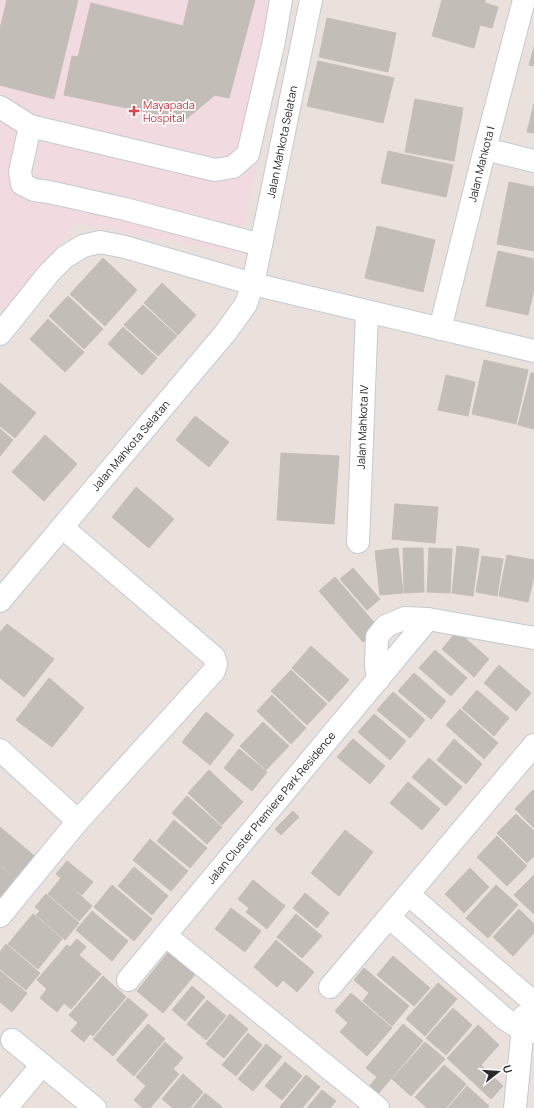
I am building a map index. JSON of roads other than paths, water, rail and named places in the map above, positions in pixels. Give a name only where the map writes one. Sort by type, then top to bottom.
[{"type":"street","points":[[0,107],[30,126],[215,170],[233,167],[248,154],[274,41],[281,0]]},
{"type":"street","name":"Jalan Mahkota Selatan","points":[[0,601],[230,327],[246,304],[253,284],[252,243],[311,0]]},
{"type":"street","name":"Jalan Mahkota I","points":[[440,329],[524,0]]},
{"type":"street","points":[[30,126],[20,172],[22,184],[34,190],[125,209],[252,243]]},
{"type":"street","points":[[485,150],[534,161]]},
{"type":"street","points":[[0,334],[49,273],[65,257],[83,246],[100,242],[125,247],[253,284],[534,351]]},
{"type":"street","name":"Jalan Mahkota IV","points":[[358,542],[367,312]]},
{"type":"street","points":[[0,916],[78,821],[214,670],[216,664],[214,657],[62,527]]},
{"type":"street","points":[[378,680],[376,665],[377,637],[386,626],[405,618],[428,620],[534,638]]},
{"type":"street","name":"Jalan Cluster Premiere Park Residence","points":[[128,980],[428,620]]},
{"type":"street","points":[[330,987],[534,745]]},
{"type":"street","points":[[0,750],[78,821]]},
{"type":"street","points":[[408,894],[531,994],[529,1031],[515,1108]]},
{"type":"street","points":[[389,917],[505,1019],[529,1031]]},
{"type":"street","points":[[165,935],[378,1108]]},
{"type":"street","points":[[12,1040],[95,1108]]},
{"type":"street","points":[[6,1108],[42,1065]]},
{"type":"place","name":"Mayapada Hospital","points":[[134,111]]}]
